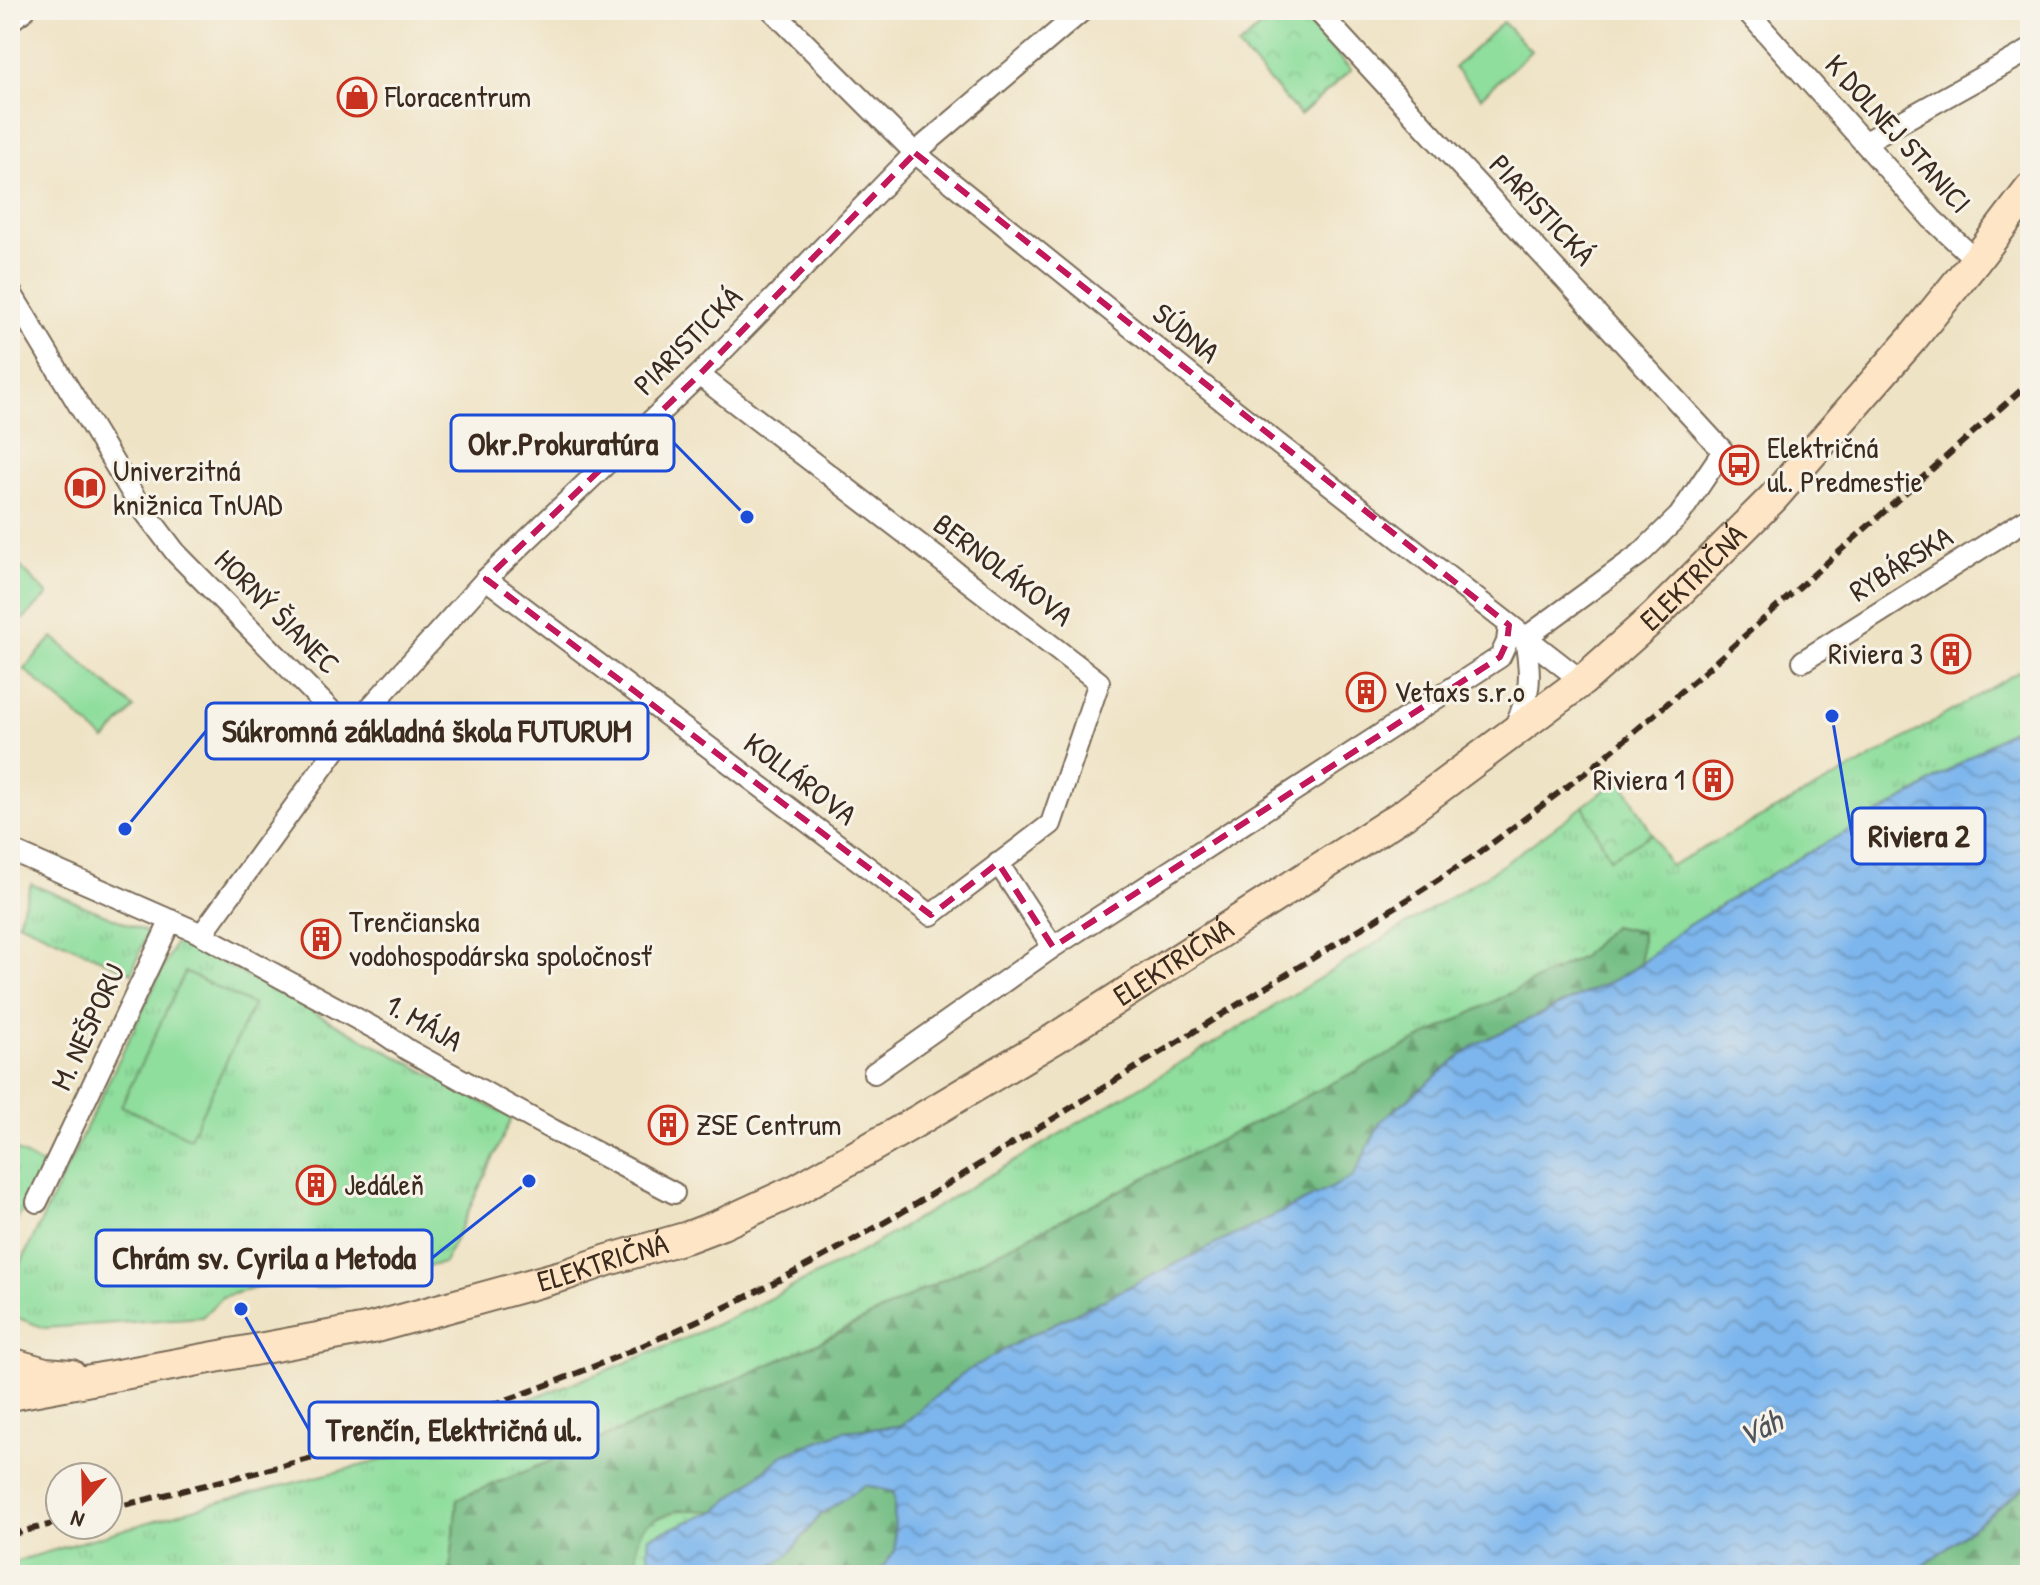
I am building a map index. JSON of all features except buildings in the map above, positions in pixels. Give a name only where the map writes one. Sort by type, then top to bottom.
[{"type":"main road","name":"ELEKTRIČNÁ","points":[[100,1377],[372,1328],[565,1275],[688,1237],[796,1190],[1054,1039],[1390,823],[1582,681],[1654,617],[1773,498],[1894,361],[2030,189]]},
{"type":"main road","points":[[10,1363],[45,1373],[100,1377]]},
{"type":"main road","points":[[10,1395],[100,1377]]},
{"type":"street","points":[[10,21],[25,10]]},
{"type":"street","name":"SÚDNA","points":[[772,10],[915,153],[1214,394],[1582,681]]},
{"type":"street","name":"PIARISTICKÁ","points":[[350,730],[486,579],[699,375],[915,153],[1083,10]]},
{"type":"street","name":"PIARISTICKÁ","points":[[1317,10],[1723,451]]},
{"type":"street","name":"K DOLNEJ STANICI","points":[[1746,10],[1932,219],[1976,260]]},
{"type":"street","points":[[1865,142],[2030,50]]},
{"type":"street","name":"HORNÝ ŠIANEC","points":[[10,291],[147,516],[176,553],[350,730]]},
{"type":"street","name":"BERNOLÁKOVA","points":[[699,375],[1099,682],[1051,824],[998,863]]},
{"type":"street","name":"ELEKTRIČNÁ","points":[[1517,632],[1640,554],[1679,516],[1723,451]]},
{"type":"street","name":"RYBÁRSKA","points":[[1803,661],[2030,517]]},
{"type":"street","name":"KOLLÁROVA","points":[[486,579],[931,915],[998,863]]},
{"type":"street","points":[[874,1073],[1053,947],[1500,657],[1507,642],[1517,632],[1530,669],[1528,691],[1510,736]]},
{"type":"street","points":[[202,934],[350,730]]},
{"type":"street","name":"1. MÁJA","points":[[10,850],[202,934],[539,1123],[674,1193]]},
{"type":"street","points":[[998,863],[1053,947]]},
{"type":"street","name":"M. NEŠPORU","points":[[37,1202],[171,920]]},
{"type":"highlighted area","points":[[915,153],[1509,625],[1507,642],[1500,657],[1053,947],[998,863],[931,915],[486,579],[699,375]]},
{"type":"green space","points":[[1279,10],[1297,10],[1351,70],[1300,115],[1238,47]]},
{"type":"green space","points":[[1503,22],[1531,51],[1481,97],[1454,68]]},
{"type":"green space","points":[[10,556],[48,595],[10,632]]},
{"type":"green space","points":[[53,637],[134,708],[105,740],[24,669]]},
{"type":"green space","points":[[2030,665],[2030,718],[1906,798],[1769,875],[1681,930],[1641,965],[1642,932],[1612,926],[1582,957],[820,1342],[551,1461],[457,1499],[450,1575],[10,1575],[10,1563],[85,1541],[124,1541],[124,1529],[387,1459],[490,1425],[502,1409],[613,1368],[749,1309],[857,1254],[1239,1028],[1504,864],[1621,779],[1670,866],[1859,765]]},
{"type":"green space","points":[[1621,779],[1652,834],[1610,858],[1583,806]]},
{"type":"green space","points":[[31,884],[147,932],[132,973],[18,922]]},
{"type":"green space","points":[[1612,926],[1642,932],[1641,965],[1476,1044],[1381,1121],[1353,1177],[1025,1338],[962,1374],[901,1426],[844,1431],[784,1454],[716,1511],[648,1551],[655,1575],[450,1575],[457,1499],[551,1461],[820,1342],[1582,957]]},
{"type":"green space","points":[[177,939],[512,1118],[444,1263],[316,1288],[286,1280],[222,1297],[202,1317],[45,1328],[10,1315],[10,1286]]},
{"type":"green space","points":[[185,972],[253,1005],[190,1138],[121,1106]]},
{"type":"green space","points":[[10,1147],[44,1166],[10,1234]]},
{"type":"green space","points":[[2030,1483],[2030,1575],[1911,1575]]},
{"type":"green space","points":[[865,1485],[894,1491],[895,1551],[877,1575],[759,1575],[788,1555],[821,1514]]},
{"type":"green space","points":[[680,1510],[716,1511],[649,1537],[648,1551],[655,1575],[642,1575],[638,1568],[637,1544],[642,1529],[654,1520]]},
{"type":"water","name":"Váh","points":[[2030,718],[2030,1483],[1911,1575],[877,1575],[895,1551],[894,1492],[865,1485],[821,1514],[788,1555],[759,1575],[655,1575],[648,1551],[649,1537],[716,1511],[784,1454],[844,1431],[901,1426],[962,1374],[1025,1338],[1353,1177],[1381,1121],[1476,1044],[1640,965],[1681,930],[1769,875],[1906,798]]},
{"type":"railway","points":[[124,1505],[370,1443],[536,1389],[724,1308],[904,1211],[1479,853],[1593,767],[1696,679],[2030,382]]},
{"type":"railway","points":[[10,1535],[44,1526]]},
{"type":"place","name":"Floracentrum","points":[[357,97]]},
{"type":"place","name":"Električná ul. Predmestie","points":[[1739,465]]},
{"type":"place","name":"Univerzitná knižnica TnUAD","points":[[85,488]]},
{"type":"place","name":"Okr.Prokuratúra","points":[[747,517]]},
{"type":"place","name":"Riviera 3","points":[[1951,654]]},
{"type":"place","name":"Vetaxs s.r.o","points":[[1366,692]]},
{"type":"place","name":"Riviera 2","points":[[1832,716]]},
{"type":"place","name":"Riviera 1","points":[[1713,780]]},
{"type":"place","name":"Súkromná základná škola FUTURUM","points":[[125,829]]},
{"type":"place","name":"Trenčianska vodohospodárska spoločnosť","points":[[321,939]]},
{"type":"place","name":"ZSE Centrum","points":[[668,1125]]},
{"type":"place","name":"Chrám sv. Cyrila a Metoda","points":[[529,1181]]},
{"type":"place","name":"Jedáleň","points":[[316,1185]]},
{"type":"place","name":"Trenčín, Električná ul.","points":[[241,1309]]}]
